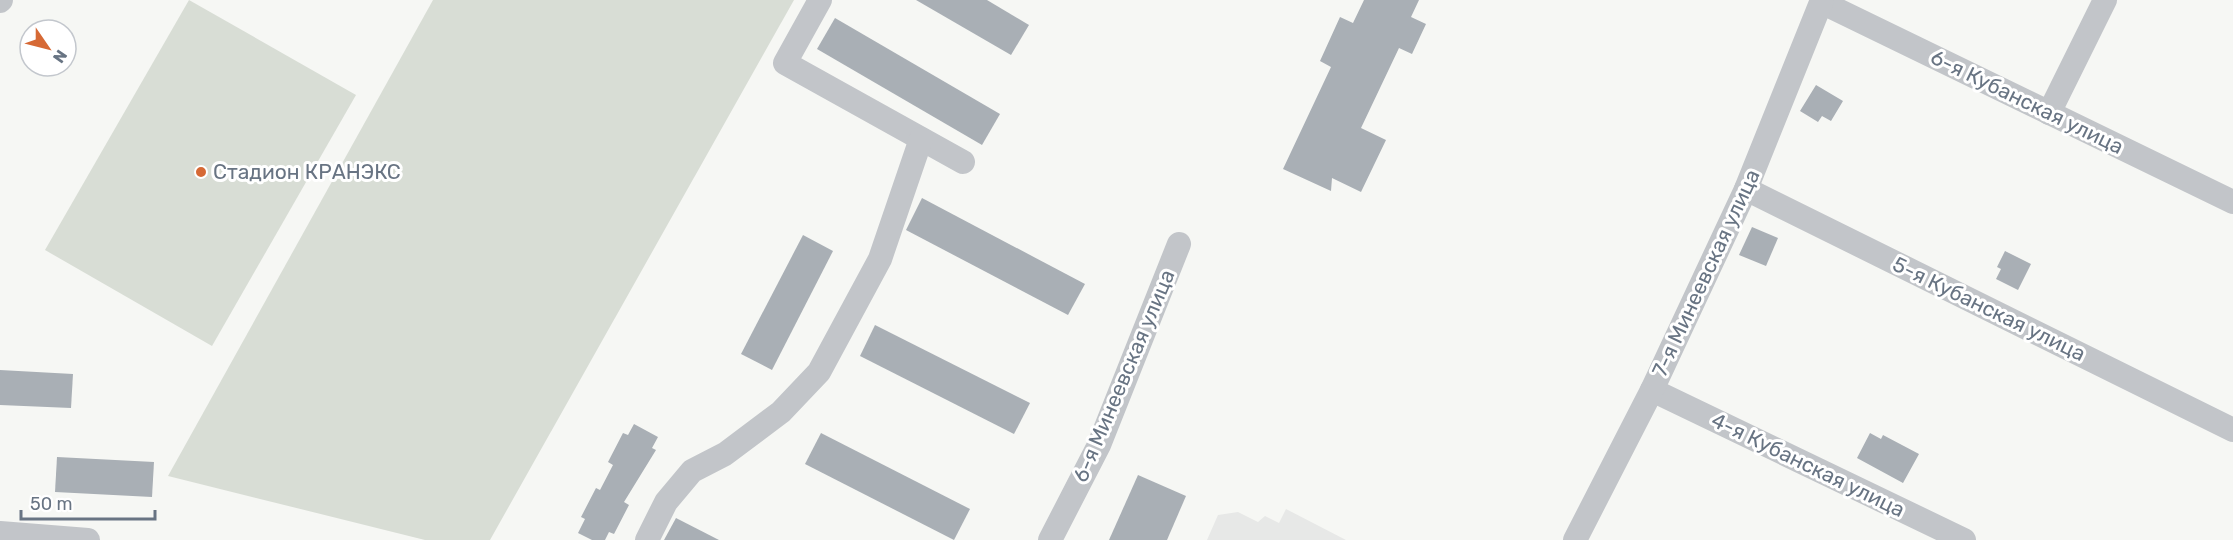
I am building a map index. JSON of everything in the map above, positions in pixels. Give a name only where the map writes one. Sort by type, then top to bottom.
[{"type":"street","points":[[820,0],[785,63],[963,162]]},
{"type":"street","points":[[2049,113],[2105,0]]},
{"type":"street","name":"6-я Кубанская улица","points":[[1822,1],[2233,202]]},
{"type":"street","name":"7-я Минеевская улица","points":[[1575,540],[1652,390],[1746,189],[1822,1]]},
{"type":"street","points":[[647,540],[666,502],[692,471],[725,454],[781,412],[819,372],[880,259],[921,139]]},
{"type":"street","name":"5-я Кубанская улица","points":[[1746,189],[2233,430]]},
{"type":"street","name":"6-я Минеевская улица","points":[[1050,540],[1099,445],[1179,244]]},
{"type":"street","name":"4-я Кубанская улица","points":[[1652,390],[1964,540]]},
{"type":"street","points":[[0,533],[88,540]]},
{"type":"shaded area","name":"Стадион КРАНЭКС","points":[[189,0],[356,95],[212,346],[45,250]]},
{"type":"shaded area","points":[[433,0],[794,0],[490,540],[425,540],[168,476]]},
{"type":"shaded area","points":[[1286,509],[1346,540],[1207,540],[1218,515],[1238,512],[1258,522],[1265,516],[1279,523]]},
{"type":"building","points":[[916,0],[987,0],[1029,25],[1011,55]]},
{"type":"building","points":[[1364,0],[1419,0],[1411,17],[1426,24],[1412,54],[1399,48],[1361,128],[1386,140],[1361,192],[1332,178],[1331,191],[1283,169],[1331,67],[1320,61],[1340,17],[1353,23]]},
{"type":"building","points":[[835,18],[1000,114],[982,145],[817,49]]},
{"type":"building","points":[[1816,85],[1843,101],[1831,121],[1822,116],[1818,122],[1800,111]]},
{"type":"building","points":[[922,198],[1085,284],[1068,315],[906,230]]},
{"type":"building","points":[[1752,227],[1778,238],[1766,266],[1739,255]]},
{"type":"building","points":[[803,235],[833,251],[772,370],[741,354]]},
{"type":"building","points":[[2005,251],[2031,264],[2018,290],[1996,279],[2001,269],[1997,267]]},
{"type":"building","points":[[875,325],[1030,403],[1014,434],[860,356]]},
{"type":"building","points":[[0,370],[73,374],[71,408],[0,405]]},
{"type":"building","points":[[634,424],[658,437],[652,448],[656,450],[624,502],[629,505],[614,534],[609,532],[605,540],[592,540],[578,533],[585,519],[581,517],[596,488],[600,490],[613,465],[608,462],[623,433],[628,435]]},
{"type":"building","points":[[821,433],[970,509],[954,540],[805,464]]},
{"type":"building","points":[[1870,433],[1881,439],[1883,435],[1919,454],[1903,483],[1857,458]]},
{"type":"building","points":[[57,457],[154,462],[152,497],[55,492]]},
{"type":"building","points":[[1138,475],[1186,496],[1167,540],[1109,540]]},
{"type":"building","points":[[676,518],[719,540],[664,540]]},
{"type":"place","name":"Стадион КРАНЭКС","points":[[201,172]]}]
